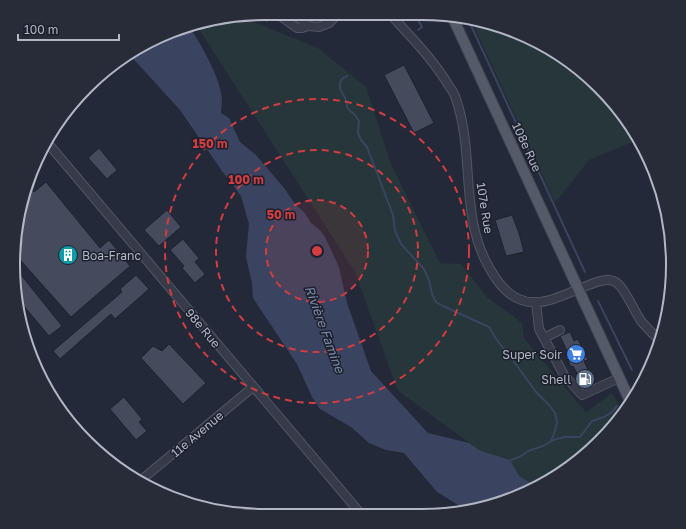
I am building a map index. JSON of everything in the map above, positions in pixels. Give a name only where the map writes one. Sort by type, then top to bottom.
[{"type":"main road","name":"108e Rue","points":[[455,22],[578,289]]},
{"type":"main road","points":[[578,289],[628,396]]},
{"type":"street","points":[[286,20],[297,28],[308,26],[319,27],[329,23],[332,20]]},
{"type":"street","points":[[301,20],[308,26]]},
{"type":"street","name":"107e Rue","points":[[395,20],[432,62],[456,97],[463,130],[471,219],[476,238],[496,279],[508,293],[524,302],[550,301],[578,289],[609,279],[617,282],[641,321],[655,336]]},
{"type":"street","name":"98e Rue","points":[[51,146],[357,509]]},
{"type":"street","points":[[536,302],[539,328],[564,375],[582,396],[619,378]]},
{"type":"street","points":[[544,338],[560,330]]},
{"type":"street","name":"11e Avenue","points":[[144,477],[253,387]]},
{"type":"shaded area","points":[[251,21],[318,48],[366,87],[391,164],[440,263],[461,264],[487,297],[522,323],[524,338],[586,412],[612,393],[620,407],[605,426],[583,448],[557,468],[531,483],[519,476],[509,460],[481,451],[398,391],[355,272],[199,29],[233,22]]},
{"type":"shaded area","points":[[474,26],[500,33],[530,45],[557,61],[583,81],[605,103],[633,142],[589,160],[555,203]]},
{"type":"water","name":"Rivière Famine","points":[[192,31],[218,82],[222,100],[221,113],[229,118],[240,142],[256,155],[284,188],[295,204],[305,213],[311,223],[320,230],[325,237],[339,267],[347,303],[371,371],[428,433],[469,443],[481,451],[510,460],[519,476],[531,483],[485,501],[459,506],[437,492],[404,453],[386,450],[369,443],[351,427],[320,409],[312,397],[297,364],[253,298],[252,283],[246,257],[249,224],[241,196],[180,110],[133,58],[156,45]]},
{"type":"building","points":[[404,65],[434,123],[414,133],[384,75]]},
{"type":"building","points":[[99,148],[117,170],[107,179],[88,158]]},
{"type":"building","name":"Boa-Franc","points":[[46,182],[100,248],[109,240],[130,266],[71,317],[20,260],[22,233],[28,201],[32,189],[34,192]]},
{"type":"building","points":[[167,210],[181,227],[159,246],[144,230]]},
{"type":"building","points":[[512,215],[524,252],[506,256],[495,220]]},
{"type":"building","points":[[183,239],[199,258],[195,262],[205,274],[195,283],[182,268],[184,266],[170,250]]},
{"type":"building","points":[[21,275],[62,326],[49,336],[24,306]]},
{"type":"building","points":[[136,275],[149,289],[115,319],[111,314],[60,359],[53,351],[122,292],[120,289]]},
{"type":"building","name":"Super Soir","points":[[570,332],[574,341],[578,339],[588,360],[584,361],[588,370],[587,371],[594,383],[585,388],[573,366],[571,367],[565,354],[568,353],[560,336]]},
{"type":"building","points":[[169,344],[206,383],[183,404],[141,358],[153,346],[162,351]]},
{"type":"building","points":[[124,397],[142,419],[139,422],[147,431],[136,440],[110,409]]},
{"type":"waterway","points":[[418,20],[422,27],[418,30]]},
{"type":"waterway","points":[[471,25],[585,272]]},
{"type":"waterway","points":[[347,76],[342,79],[340,89],[345,98],[348,109],[359,121],[358,133],[361,140],[367,147],[393,215],[395,231],[401,244],[424,269],[436,302],[489,327],[496,339],[536,392],[549,405],[555,413],[557,422],[551,441]]},
{"type":"waterway","points":[[598,301],[632,370]]},
{"type":"waterway","points":[[509,461],[553,440],[564,437],[580,437],[592,421],[604,417],[612,412],[617,406]]},
{"type":"place","name":"Boa-Franc","points":[[68,255]]},
{"type":"place","name":"Super Soir","points":[[576,354]]},
{"type":"place","name":"Shell","points":[[585,379]]}]
